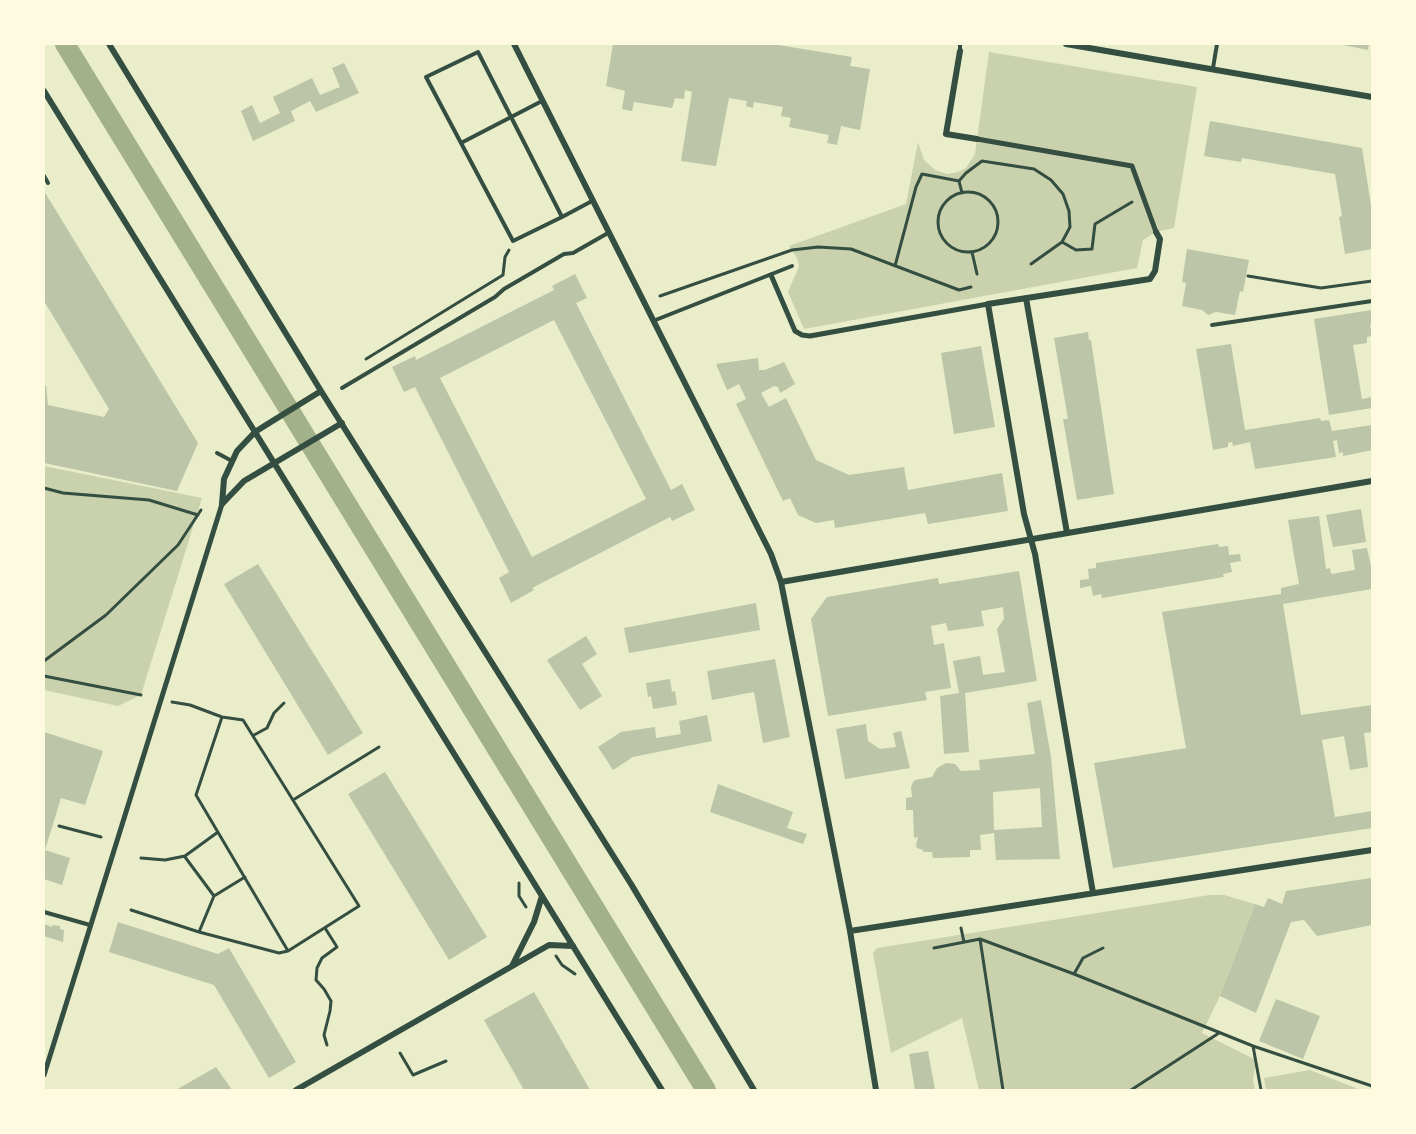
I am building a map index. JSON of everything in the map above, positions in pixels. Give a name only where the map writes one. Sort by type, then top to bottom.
[{"type":"street","points":[[109,44],[321,391],[631,884],[754,1090]]},
{"type":"street","points":[[514,44],[771,554],[781,582],[850,931],[876,1090]]},
{"type":"street","points":[[1066,44],[1372,97]]},
{"type":"street","points":[[771,274],[795,332],[810,336],[988,304],[1150,279],[1155,271],[1160,239],[1132,166],[946,134],[960,47]]},
{"type":"street","points":[[44,91],[662,1090]]},
{"type":"street","points":[[1026,298],[1067,533]]},
{"type":"street","points":[[988,304],[1024,514],[1035,554],[1093,893]]},
{"type":"street","points":[[44,1075],[222,504],[224,479],[237,451],[255,432],[321,391]]},
{"type":"street","points":[[222,504],[244,481],[342,423]]},
{"type":"street","points":[[781,582],[1372,481]]},
{"type":"street","points":[[850,931],[1372,850]]},
{"type":"street","points":[[511,967],[534,922],[542,896]]},
{"type":"street","points":[[296,1090],[551,945],[573,946]]},
{"type":"lane","points":[[1213,68],[1217,44]]},
{"type":"lane","points":[[562,217],[478,52],[426,77],[513,241],[562,217],[592,201]]},
{"type":"lane","points":[[461,143],[542,101]]},
{"type":"lane","points":[[44,176],[48,183]]},
{"type":"lane","points":[[342,388],[495,297],[504,289],[564,254],[573,253],[608,232]]},
{"type":"lane","points":[[653,321],[792,266]]},
{"type":"lane","points":[[1212,325],[1372,302]]},
{"type":"lane","points":[[217,453],[232,461]]},
{"type":"lane","points":[[44,912],[90,925]]},
{"type":"path","points":[[962,193],[960,182],[982,161],[1034,169],[1051,180],[1063,194],[1069,211],[1070,227],[1062,242],[1031,264]]},
{"type":"path","points":[[895,266],[916,187],[922,174],[960,182]]},
{"type":"path","points":[[962,193],[976,193],[988,199],[996,210],[999,223],[995,236],[986,247],[972,252],[961,252],[948,245],[940,235],[938,221],[942,208],[950,198],[962,193]]},
{"type":"path","points":[[1062,242],[1076,250],[1092,249],[1095,224],[1132,202]]},
{"type":"path","points":[[361,362],[502,275],[505,257],[513,241]]},
{"type":"path","points":[[660,296],[792,250],[818,247],[851,249],[959,290],[971,287]]},
{"type":"path","points":[[972,252],[977,274]]},
{"type":"path","points":[[1248,276],[1321,288],[1372,281]]},
{"type":"path","points":[[44,488],[63,493],[149,500],[198,515]]},
{"type":"path","points":[[44,661],[106,615],[178,545],[201,510]]},
{"type":"path","points":[[44,676],[141,695]]},
{"type":"path","points":[[253,736],[267,728],[274,713],[284,703]]},
{"type":"path","points":[[132,910],[199,932],[279,953],[288,951],[359,906],[243,720],[222,717],[182,704]]},
{"type":"path","points":[[222,717],[196,795],[288,951]]},
{"type":"path","points":[[293,800],[379,747]]},
{"type":"path","points":[[59,826],[101,837]]},
{"type":"path","points":[[141,858],[165,860],[184,856],[218,832]]},
{"type":"path","points":[[184,856],[214,896]]},
{"type":"path","points":[[199,932],[214,896],[244,877]]},
{"type":"path","points":[[324,927],[337,947],[322,958],[317,968],[316,981],[331,1001],[324,1035],[327,1045]]},
{"type":"path","points":[[961,928],[964,942]]},
{"type":"path","points":[[980,939],[1003,1090]]},
{"type":"path","points":[[934,948],[980,939],[1253,1046],[1372,1086]]},
{"type":"path","points":[[1074,974],[1083,958],[1103,948]]},
{"type":"path","points":[[1131,1090],[1219,1033]]},
{"type":"path","points":[[1253,1046],[1261,1090]]},
{"type":"path","points":[[400,1053],[412,1075],[446,1061]]},
{"type":"green space","points":[[989,52],[1197,87],[1174,228],[1156,232],[1143,240],[1137,268],[804,329],[788,292],[799,266],[789,246],[906,204],[918,142],[924,160],[935,170],[947,174],[966,168],[975,154]]},
{"type":"green space","points":[[44,466],[202,498],[141,695],[118,706],[44,690]]},
{"type":"green space","points":[[1210,895],[1224,895],[1255,904],[1220,996],[1202,1033],[1256,1060],[1253,1080],[1255,1090],[979,1090],[962,1018],[891,1053],[873,953],[877,948]]},
{"type":"green space","points":[[1310,1070],[1361,1090],[1266,1090],[1264,1078]]},
{"type":"building","points":[[613,44],[772,44],[852,57],[850,66],[870,69],[860,130],[841,126],[837,145],[827,143],[829,135],[789,127],[791,118],[781,116],[783,107],[754,102],[753,108],[746,106],[747,101],[729,98],[716,166],[681,161],[692,92],[685,90],[684,99],[675,98],[672,108],[634,102],[632,111],[622,109],[625,91],[606,86]]},
{"type":"building","points":[[1338,44],[1369,44],[1368,50]]},
{"type":"building","points":[[344,63],[359,93],[316,112],[310,101],[291,111],[295,121],[253,141],[241,111],[252,105],[260,123],[280,113],[273,97],[312,78],[320,95],[340,87],[332,68]]},
{"type":"building","points":[[1210,121],[1362,148],[1372,212],[1372,249],[1345,254],[1335,174],[1242,158],[1241,162],[1204,156]]},
{"type":"building","points":[[44,191],[198,443],[177,491],[44,463],[44,386],[46,385],[48,405],[104,417],[109,409],[44,301]]},
{"type":"building","points":[[1187,249],[1249,260],[1243,292],[1240,291],[1235,315],[1216,312],[1208,315],[1202,310],[1182,306],[1186,283],[1182,282]]},
{"type":"building","points":[[575,274],[587,298],[576,303],[671,490],[682,484],[695,510],[672,521],[670,517],[532,588],[534,590],[511,603],[499,578],[509,572],[415,387],[404,392],[392,367],[415,356],[416,360],[554,290],[552,286]],"holes":[[[554,320],[646,499],[532,557],[440,378]]]},
{"type":"building","points":[[1372,310],[1372,324],[1370,325],[1372,336],[1367,337],[1367,343],[1353,345],[1362,399],[1372,397],[1372,408],[1329,415],[1314,319]]},
{"type":"building","points":[[1088,332],[1114,494],[1077,500],[1063,419],[1068,419],[1054,338]]},
{"type":"building","points":[[1231,344],[1245,430],[1320,418],[1321,421],[1329,420],[1332,431],[1372,425],[1372,450],[1343,456],[1343,452],[1339,453],[1337,440],[1333,441],[1336,457],[1255,469],[1250,442],[1233,446],[1232,442],[1228,443],[1228,447],[1213,450],[1196,349]]},
{"type":"building","points":[[981,346],[995,427],[954,434],[941,353]]},
{"type":"building","points":[[758,358],[759,370],[765,370],[784,362],[795,384],[780,393],[778,387],[774,386],[761,393],[769,407],[786,398],[816,460],[849,475],[904,467],[908,490],[1002,473],[1008,511],[928,524],[925,513],[835,528],[834,520],[816,523],[798,515],[790,498],[783,501],[736,404],[746,399],[739,384],[727,390],[716,364]]},
{"type":"building","points":[[1361,509],[1366,542],[1333,547],[1326,515]]},
{"type":"building","points":[[1319,516],[1326,569],[1330,568],[1331,574],[1355,570],[1352,550],[1367,548],[1372,571],[1372,589],[1283,604],[1301,715],[1372,705],[1372,732],[1364,733],[1368,767],[1350,770],[1344,736],[1322,740],[1335,817],[1372,811],[1372,828],[1113,868],[1094,763],[1186,748],[1162,612],[1281,594],[1281,588],[1299,584],[1288,520]]},
{"type":"building","points":[[1218,544],[1219,547],[1228,546],[1229,555],[1240,554],[1241,561],[1230,563],[1232,572],[1223,574],[1224,577],[1102,598],[1101,594],[1093,596],[1091,586],[1080,588],[1080,580],[1089,579],[1088,569],[1096,568],[1096,563]]},
{"type":"building","points":[[258,564],[363,733],[328,755],[224,584]]},
{"type":"building","points":[[1019,571],[1037,681],[965,693],[969,752],[944,754],[940,696],[959,693],[953,661],[980,656],[983,675],[1005,672],[997,629],[1004,619],[1003,607],[981,611],[984,626],[948,631],[946,623],[931,626],[934,645],[944,643],[951,688],[925,692],[927,700],[828,716],[811,619],[827,597],[938,578],[939,584]]},
{"type":"building","points":[[756,603],[760,630],[629,653],[624,628]]},
{"type":"building","points":[[586,636],[597,654],[582,664],[602,696],[580,710],[547,660]]},
{"type":"building","points":[[775,659],[790,737],[763,743],[754,692],[712,700],[707,671]]},
{"type":"building","points":[[670,679],[677,705],[653,709],[646,683]]},
{"type":"building","points":[[1041,700],[1051,757],[1060,859],[996,860],[994,833],[980,835],[981,850],[970,850],[970,857],[933,858],[932,852],[923,852],[917,848],[918,837],[914,838],[913,810],[906,810],[906,798],[912,797],[913,782],[932,777],[937,768],[946,763],[955,764],[961,771],[980,770],[979,760],[1035,754],[1027,703]],"holes":[[[1040,788],[1042,827],[994,830],[993,792]]]},
{"type":"building","points":[[707,715],[712,741],[633,757],[613,770],[598,747],[621,732],[655,727],[656,738],[681,734],[679,721]]},
{"type":"building","points":[[866,724],[868,741],[880,749],[896,747],[893,733],[901,731],[910,768],[845,779],[836,729]]},
{"type":"building","points":[[44,732],[103,751],[85,805],[61,798],[45,850],[70,858],[62,885],[44,879]]},
{"type":"building","points":[[385,772],[487,937],[449,960],[348,794]]},
{"type":"building","points":[[718,784],[793,812],[787,828],[807,834],[803,844],[710,812]]},
{"type":"building","points":[[1371,878],[1372,925],[1317,936],[1304,920],[1291,922],[1256,1013],[1220,996],[1255,904],[1264,907],[1268,898],[1282,904],[1286,891]]},
{"type":"building","points":[[118,922],[218,954],[229,948],[296,1062],[269,1078],[214,985],[109,952]]},
{"type":"building","points":[[44,924],[52,927],[53,925],[60,926],[60,929],[64,930],[63,942],[44,936]]},
{"type":"building","points":[[534,992],[590,1090],[524,1090],[484,1020]]},
{"type":"building","points":[[1276,999],[1320,1016],[1303,1059],[1259,1041]]},
{"type":"building","points":[[928,1051],[935,1090],[915,1090],[909,1054]]},
{"type":"building","points":[[216,1067],[232,1090],[176,1090]]},
{"type":"waterway","points":[[65,44],[706,1090]]}]
